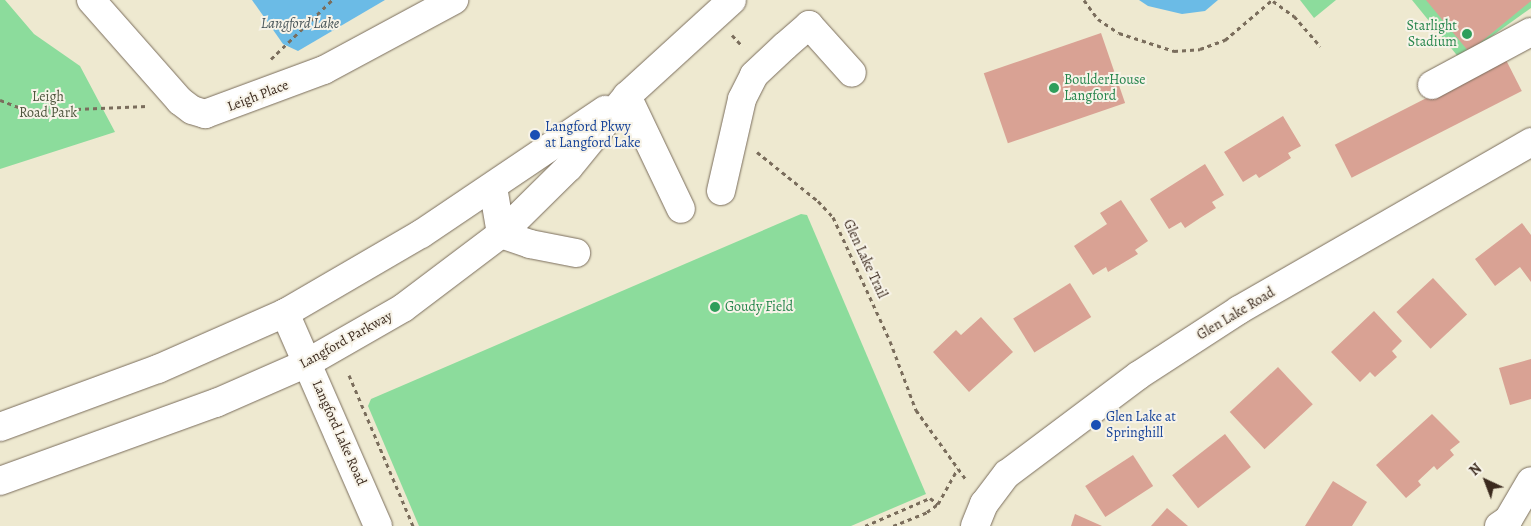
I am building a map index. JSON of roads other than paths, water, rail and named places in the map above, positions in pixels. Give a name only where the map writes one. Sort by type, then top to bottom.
[{"type":"main road","name":"Leigh Place","points":[[91,0],[180,101],[192,110],[205,114],[218,111],[324,70],[454,0]]},
{"type":"main road","name":"Langford Parkway","points":[[0,428],[158,369],[285,313],[421,234],[494,187],[627,96],[723,8]]},
{"type":"main road","points":[[721,191],[742,99],[754,75],[809,24],[852,73]]},
{"type":"main road","points":[[1432,85],[1531,32]]},
{"type":"main road","name":"Langford Parkway","points":[[0,481],[145,430],[307,363],[403,308],[501,234],[569,167],[627,96]]},
{"type":"main road","points":[[627,96],[681,209]]},
{"type":"main road","name":"Glen Lake Road","points":[[975,526],[984,504],[1006,474],[1139,374],[1239,310],[1531,142]]},
{"type":"main road","points":[[494,187],[501,234],[530,244],[576,253]]},
{"type":"main road","name":"Langford Lake Road","points":[[285,313],[378,526]]},
{"type":"main road","points":[[1513,523],[1531,481]]},
{"type":"water","name":"Langford Lake","points":[[252,0],[385,0],[298,51],[283,44]]},
{"type":"water","points":[[1139,0],[1218,0],[1205,11],[1182,14],[1148,6]]},
{"type":"place","name":"Starlight Stadium","points":[[1467,34]]},
{"type":"place","name":"BoulderHouse Langford","points":[[1054,88]]},
{"type":"place","name":"Langford Pkwy at Langford Lake","points":[[535,135]]},
{"type":"place","name":"Goudy Field","points":[[715,307]]},
{"type":"place","name":"Glen Lake at Springhill","points":[[1096,425]]},
{"type":"park label","name":"Leigh Road Park","points":[[48,105]]}]
